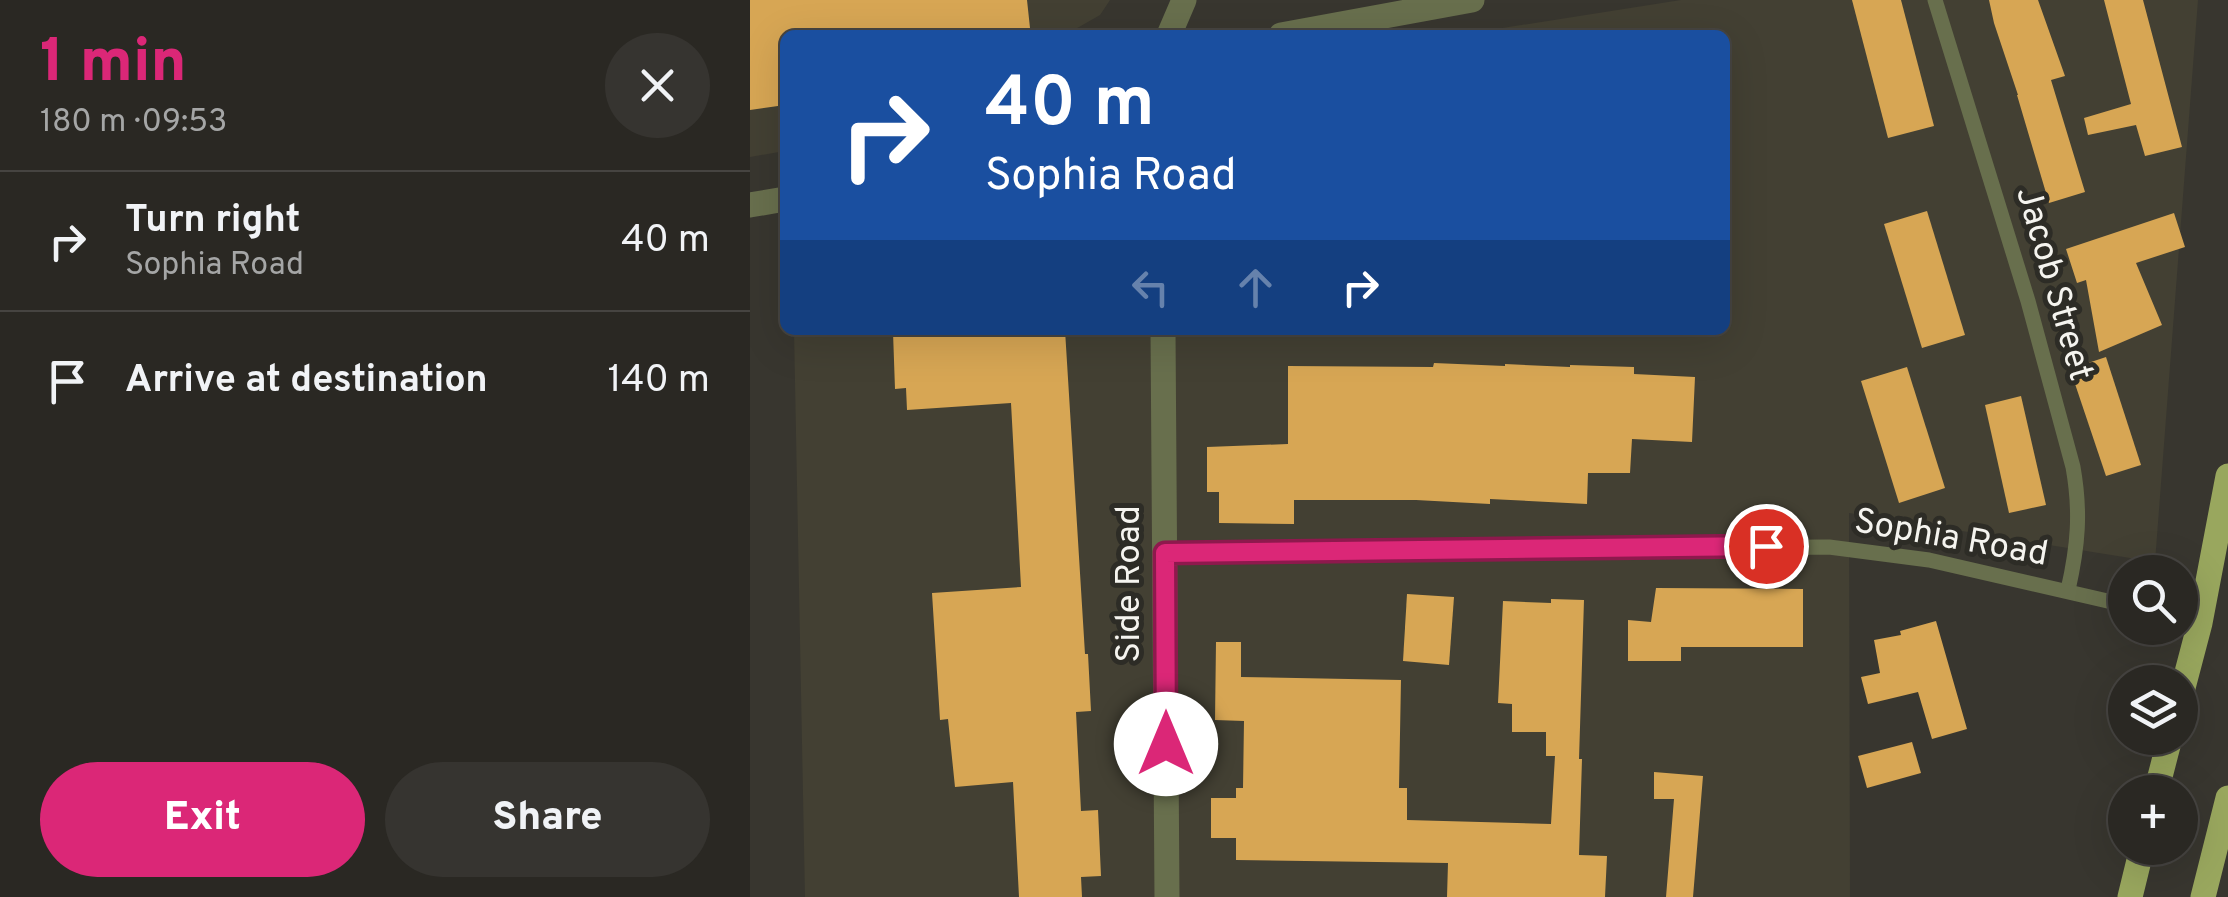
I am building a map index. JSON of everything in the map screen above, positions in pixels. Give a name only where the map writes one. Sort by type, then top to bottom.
[{"type":"main road","points":[[2198,590],[2228,476]]},
{"type":"main road","points":[[2204,897],[2228,798]]},
{"type":"main road","points":[[2130,897],[2138,865]]},
{"type":"street","points":[[1171,30],[1184,0]]},
{"type":"street","points":[[1308,30],[1472,0]]},
{"type":"street","points":[[750,204],[780,199]]},
{"type":"street","name":"Side Road","points":[[1162,335],[1167,897]]},
{"type":"lane","name":"Jacob Street","points":[[1935,0],[1991,178],[2073,466],[2079,534],[2068,590]]},
{"type":"lane","name":"Sophia Road","points":[[1165,553],[1829,547],[1929,560],[2108,601]]},
{"type":"shaded area","points":[[750,0],[1110,0],[1100,15],[1074,30],[780,30],[780,152],[750,157]]},
{"type":"shaded area","points":[[1681,0],[2198,0],[2156,555],[2111,555],[1849,513],[1850,897],[805,897],[794,335],[1730,335],[1730,30],[1490,30]]},
{"type":"building","points":[[750,0],[1027,0],[1030,28],[780,30],[780,106],[750,110]]},
{"type":"building","points":[[1852,0],[1901,0],[1934,126],[1888,138]]},
{"type":"building","points":[[1989,0],[2038,0],[2065,76],[2051,80],[2085,192],[2049,203]]},
{"type":"building","points":[[2104,0],[2143,0],[2182,147],[2145,156],[2136,125],[2088,135],[2084,118],[2131,104]]},
{"type":"building","points":[[1927,211],[1965,335],[1922,348],[1884,224]]},
{"type":"building","points":[[2174,213],[2185,247],[2136,263],[2162,325],[2099,352],[2086,280],[2077,283],[2066,249]]},
{"type":"building","points":[[893,335],[1065,335],[1091,711],[1076,712],[1081,811],[1098,810],[1101,876],[1081,877],[1082,897],[1019,897],[1013,782],[955,787],[948,719],[940,720],[932,593],[1021,587],[1011,403],[907,410],[906,388],[895,389]]},
{"type":"building","points":[[2106,357],[2141,465],[2106,476],[2070,369]]},
{"type":"building","points":[[1434,363],[1634,367],[1634,374],[1695,377],[1692,442],[1632,439],[1630,473],[1588,473],[1587,504],[1490,499],[1490,504],[1294,500],[1294,524],[1219,523],[1219,492],[1207,492],[1207,447],[1288,444],[1288,366],[1433,367]]},
{"type":"building","points":[[1907,367],[1945,488],[1899,503],[1861,381]]},
{"type":"building","points":[[2021,396],[2046,505],[2009,513],[1985,405]]},
{"type":"building","points":[[1656,588],[1803,589],[1803,647],[1681,647],[1681,661],[1628,661],[1628,620],[1651,622]]},
{"type":"building","points":[[1407,594],[1454,597],[1449,665],[1403,661]]},
{"type":"building","points":[[1551,599],[1584,600],[1579,855],[1607,856],[1605,897],[1447,897],[1448,863],[1236,860],[1236,838],[1211,838],[1211,798],[1236,798],[1236,788],[1243,788],[1244,721],[1215,720],[1216,642],[1241,642],[1241,677],[1401,680],[1399,788],[1407,788],[1407,820],[1551,824],[1555,756],[1546,756],[1546,732],[1512,732],[1512,704],[1498,703],[1503,601],[1551,603]]},
{"type":"building","points":[[1936,621],[1967,729],[1932,739],[1918,692],[1868,704],[1861,677],[1880,673],[1874,640],[1901,635],[1900,631]]},
{"type":"building","points":[[1912,742],[1921,773],[1867,788],[1858,756]]},
{"type":"building","points":[[1654,772],[1703,776],[1693,897],[1666,897],[1674,799],[1654,799]]},
{"type":"route","points":[[1166,744],[1165,553],[1766,546]]}]
